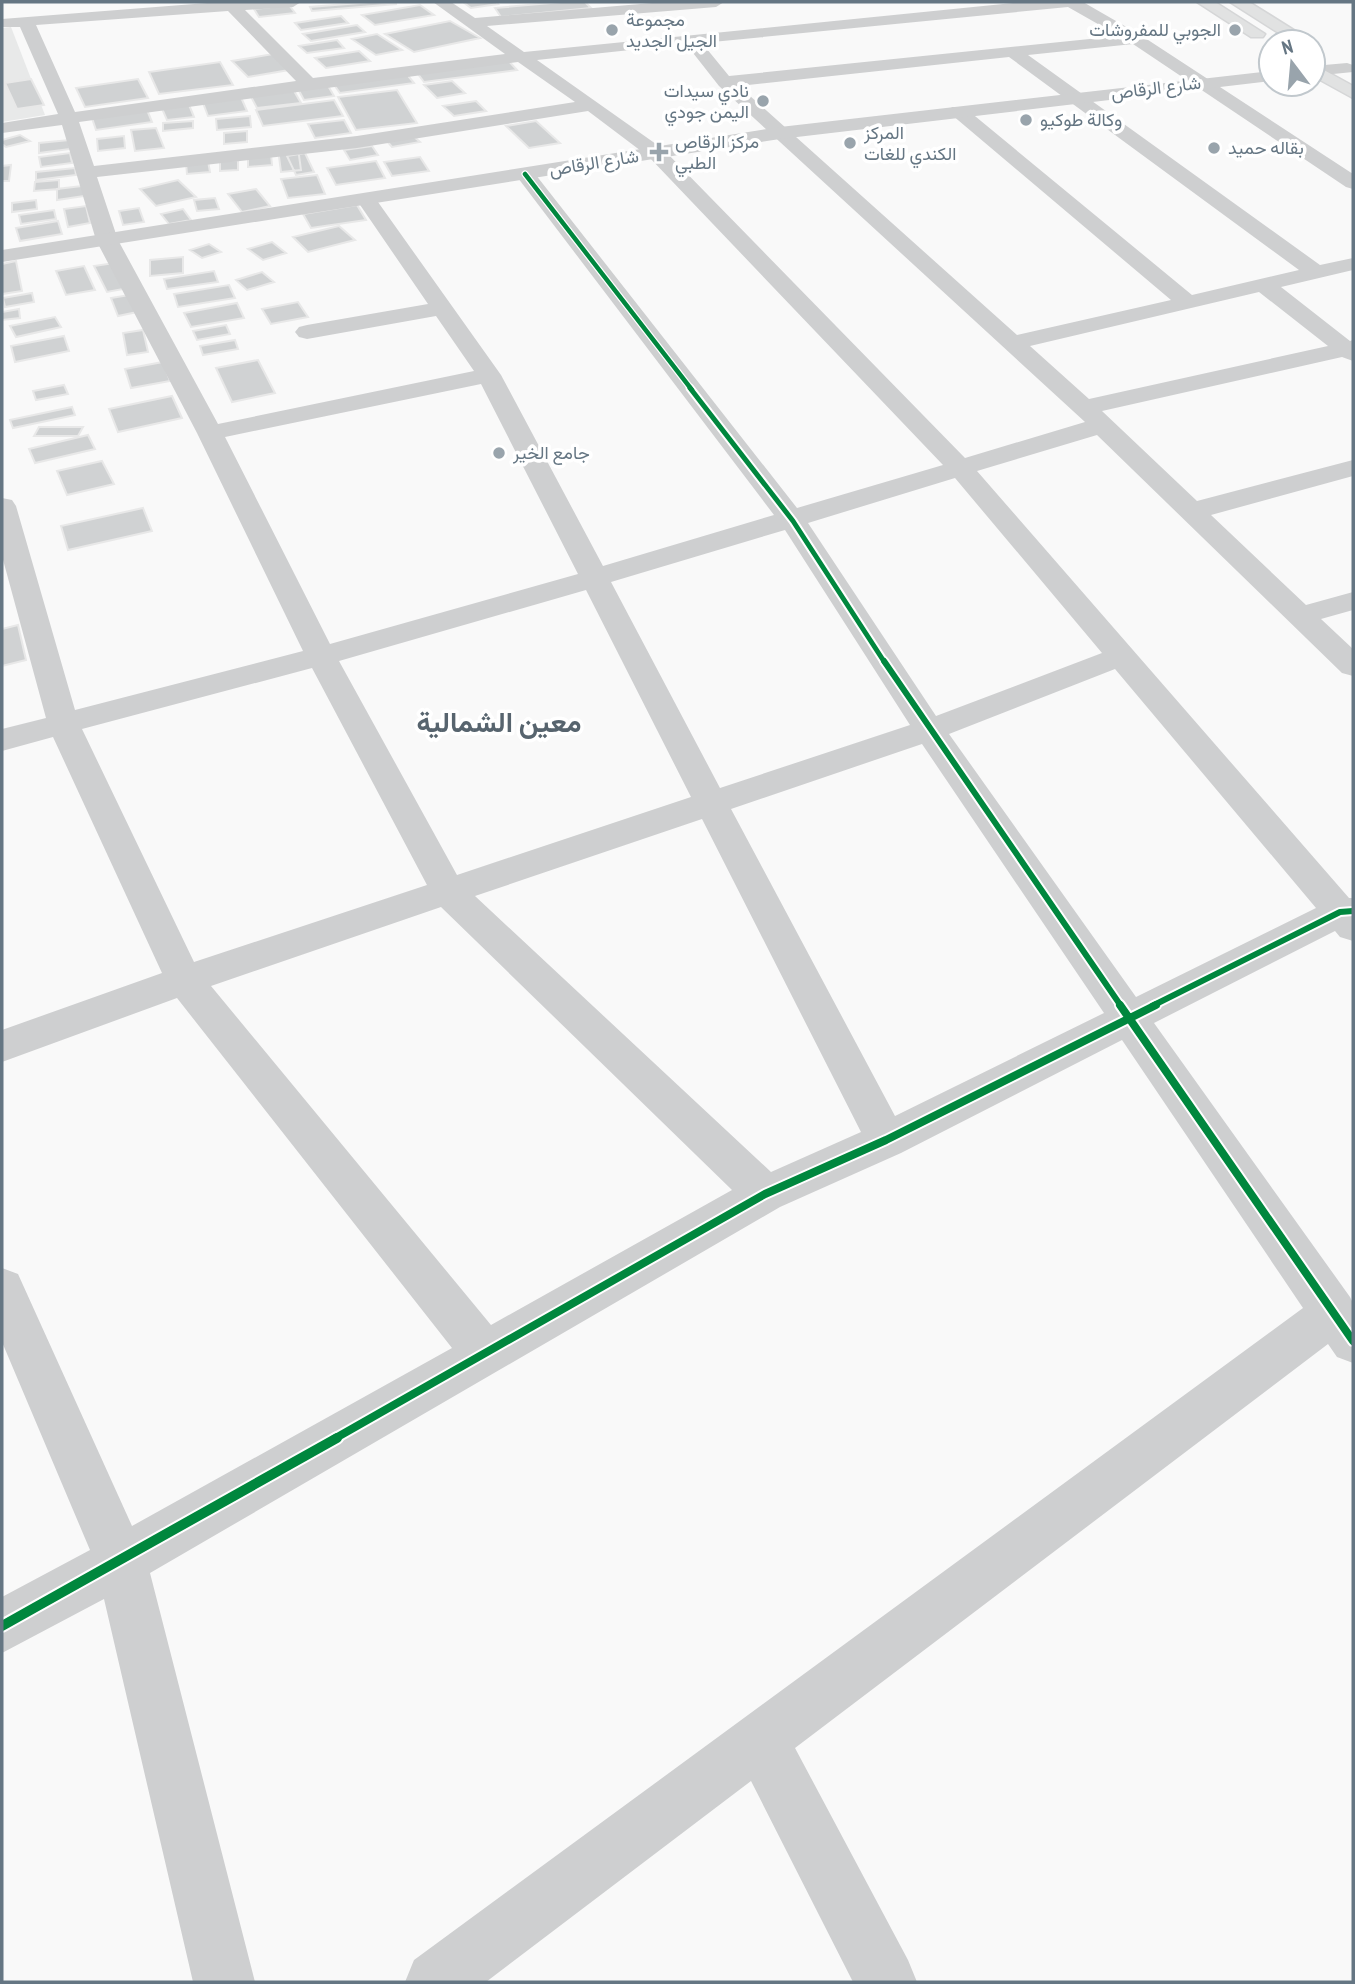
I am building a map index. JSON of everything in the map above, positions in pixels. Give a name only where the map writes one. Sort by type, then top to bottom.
[{"type":"main road","points":[[1205,2],[1257,34]]},
{"type":"main road","points":[[1238,2],[1282,28]]},
{"type":"main road","points":[[1327,55],[1351,69]]},
{"type":"main road","points":[[1327,78],[1353,93]]},
{"type":"street","points":[[2,23],[230,4],[293,2]]},
{"type":"street","points":[[2,1626],[765,1194],[886,1140],[1130,1019],[1349,917],[961,469],[656,153],[441,2]]},
{"type":"street","points":[[471,23],[716,2]]},
{"type":"street","points":[[937,2],[953,15]]},
{"type":"street","points":[[2,128],[517,55],[1070,2],[1136,39],[1353,183]]},
{"type":"street","points":[[230,4],[308,83]]},
{"type":"street","points":[[26,22],[69,118],[107,240],[210,433],[321,656],[449,893],[765,1194]]},
{"type":"street","points":[[690,39],[725,82],[1094,416],[1353,666]]},
{"type":"street","points":[[725,82],[1136,39]]},
{"type":"street","points":[[1014,53],[1316,272]]},
{"type":"street","points":[[1327,70],[1351,69]]},
{"type":"street","name":"شارع الرقاص","points":[[2,257],[780,133],[1257,77]]},
{"type":"street","points":[[84,173],[357,142],[591,105]]},
{"type":"street","points":[[958,111],[1190,304]]},
{"type":"street","points":[[436,1982],[760,1740],[1344,1326],[929,730],[793,521],[525,174]]},
{"type":"street","points":[[366,199],[489,375],[886,1140]]},
{"type":"street","points":[[1014,343],[1353,264]]},
{"type":"street","points":[[1265,286],[1351,350]]},
{"type":"street","points":[[307,332],[442,308]]},
{"type":"street","points":[[2,740],[321,656],[793,521],[961,469],[1094,416],[1351,350]]},
{"type":"street","points":[[210,433],[489,375]]},
{"type":"street","points":[[1192,511],[1353,468]]},
{"type":"street","points":[[2,506],[63,723],[184,980],[484,1352]]},
{"type":"street","points":[[1301,615],[1353,601]]},
{"type":"street","points":[[2,1046],[184,980],[929,730],[1122,656]]},
{"type":"street","points":[[2,1289],[121,1561],[224,1982]]},
{"type":"street","points":[[760,1740],[886,1982]]},
{"type":"shaded area","points":[[11,27],[45,115],[2,122],[2,28]]},
{"type":"building","points":[[372,2],[397,4],[312,11],[310,7]]},
{"type":"building","points":[[463,2],[496,2],[498,4],[471,8]]},
{"type":"building","points":[[585,2],[591,8],[501,17],[495,8]]},
{"type":"building","points":[[289,5],[295,13],[259,17],[254,9]]},
{"type":"building","points":[[420,5],[434,15],[375,25],[362,15]]},
{"type":"building","points":[[341,16],[348,23],[301,30],[295,23]]},
{"type":"building","points":[[450,21],[480,38],[414,52],[385,34]]},
{"type":"building","points":[[357,25],[365,32],[311,41],[303,34]]},
{"type":"building","points":[[377,34],[402,50],[376,55],[352,39]]},
{"type":"building","points":[[337,40],[344,48],[307,53],[299,46]]},
{"type":"building","points":[[359,51],[370,61],[326,68],[315,58]]},
{"type":"building","points":[[273,54],[289,70],[248,77],[232,61]]},
{"type":"building","points":[[506,58],[517,70],[424,82],[415,70]]},
{"type":"building","points":[[220,62],[233,85],[159,94],[149,72]]},
{"type":"building","points":[[405,72],[414,83],[340,93],[332,82]]},
{"type":"building","points":[[31,79],[44,105],[17,109],[5,83]]},
{"type":"building","points":[[138,79],[148,98],[85,107],[76,88]]},
{"type":"building","points":[[452,81],[465,93],[437,98],[424,85]]},
{"type":"building","points":[[290,84],[301,103],[257,108],[247,89]]},
{"type":"building","points":[[327,84],[334,96],[304,100],[297,87]]},
{"type":"building","points":[[397,90],[417,123],[356,130],[338,97]]},
{"type":"building","points":[[240,95],[247,111],[208,116],[202,100]]},
{"type":"building","points":[[187,100],[194,117],[167,120],[160,104]]},
{"type":"building","points":[[334,100],[343,116],[263,126],[256,110]]},
{"type":"building","points":[[476,101],[486,111],[454,116],[443,106]]},
{"type":"building","points":[[145,105],[152,122],[96,130],[90,112]]},
{"type":"building","points":[[250,116],[251,127],[217,130],[216,119]]},
{"type":"building","points":[[344,120],[351,133],[315,138],[308,124]]},
{"type":"building","points":[[193,121],[193,128],[163,131],[163,123]]},
{"type":"building","points":[[536,121],[560,143],[529,148],[506,126]]},
{"type":"building","points":[[156,128],[164,148],[135,151],[131,130]]},
{"type":"building","points":[[247,131],[247,142],[224,144],[224,133]]},
{"type":"building","points":[[20,135],[30,141],[6,147],[2,144],[2,140]]},
{"type":"building","points":[[124,136],[125,148],[98,151],[97,139]]},
{"type":"building","points":[[413,136],[420,142],[392,147],[386,140]]},
{"type":"building","points":[[69,140],[70,149],[39,153],[39,143]]},
{"type":"building","points":[[372,146],[378,155],[350,160],[344,150]]},
{"type":"building","points":[[298,148],[301,170],[281,172],[278,149]]},
{"type":"building","points":[[70,153],[72,163],[41,167],[39,157]]},
{"type":"building","points":[[305,153],[314,172],[296,175],[287,156]]},
{"type":"building","points":[[271,154],[272,165],[248,167],[248,156]]},
{"type":"building","points":[[420,157],[429,171],[392,176],[384,162]]},
{"type":"building","points":[[238,160],[238,170],[220,171],[220,161]]},
{"type":"building","points":[[208,161],[210,172],[187,174],[186,163]]},
{"type":"building","points":[[376,161],[385,178],[336,185],[327,168]]},
{"type":"building","points":[[11,165],[9,181],[2,181],[2,166]]},
{"type":"building","points":[[75,168],[76,175],[36,180],[36,172]]},
{"type":"building","points":[[317,175],[325,194],[288,198],[281,179]]},
{"type":"building","points":[[59,180],[59,189],[34,191],[35,182]]},
{"type":"building","points":[[178,180],[196,197],[156,206],[140,189]]},
{"type":"building","points":[[90,185],[91,195],[57,200],[57,189]]},
{"type":"building","points":[[256,189],[270,206],[242,212],[228,194]]},
{"type":"building","points":[[215,198],[219,209],[197,211],[194,200]]},
{"type":"building","points":[[36,200],[37,209],[12,212],[12,203]]},
{"type":"building","points":[[357,205],[366,220],[311,228],[303,214]]},
{"type":"building","points":[[86,206],[90,223],[68,227],[64,209]]},
{"type":"building","points":[[139,208],[144,222],[123,225],[119,211]]},
{"type":"building","points":[[183,209],[191,220],[169,224],[161,214]]},
{"type":"building","points":[[54,210],[56,219],[21,224],[19,215]]},
{"type":"building","points":[[58,221],[62,234],[20,241],[16,228]]},
{"type":"building","points":[[339,226],[355,240],[308,252],[293,237]]},
{"type":"building","points":[[272,242],[286,253],[263,260],[248,249]]},
{"type":"building","points":[[209,244],[221,252],[202,258],[190,250]]},
{"type":"building","points":[[183,257],[183,273],[150,276],[150,260]]},
{"type":"building","points":[[16,261],[22,291],[2,294],[2,264]]},
{"type":"building","points":[[121,262],[134,287],[107,292],[94,266]]},
{"type":"building","points":[[84,266],[95,290],[66,295],[56,271]]},
{"type":"building","points":[[214,271],[218,282],[167,289],[164,279]]},
{"type":"building","points":[[262,272],[274,282],[247,290],[236,280]]},
{"type":"building","points":[[229,285],[235,298],[178,307],[174,294]]},
{"type":"building","points":[[32,293],[34,302],[5,307],[3,298]]},
{"type":"building","points":[[135,294],[142,311],[118,316],[111,298]]},
{"type":"building","points":[[298,302],[308,317],[271,324],[262,309]]},
{"type":"building","points":[[237,303],[244,318],[191,327],[184,313]]},
{"type":"building","points":[[19,309],[20,318],[2,320],[2,312]]},
{"type":"building","points":[[55,317],[61,327],[16,337],[10,326]]},
{"type":"building","points":[[226,325],[230,334],[197,340],[193,331]]},
{"type":"building","points":[[143,330],[148,352],[127,355],[123,333]]},
{"type":"building","points":[[64,336],[69,351],[15,362],[11,346]]},
{"type":"building","points":[[235,340],[238,349],[203,355],[200,346]]},
{"type":"building","points":[[258,360],[275,393],[232,402],[216,368]]},
{"type":"building","points":[[163,362],[170,381],[131,388],[125,369]]},
{"type":"building","points":[[64,385],[68,394],[36,400],[33,391]]},
{"type":"building","points":[[172,396],[182,418],[118,432],[109,409]]},
{"type":"building","points":[[72,407],[75,415],[13,428],[10,420]]},
{"type":"building","points":[[39,427],[83,427],[78,436],[34,436]]},
{"type":"building","points":[[88,435],[95,449],[35,463],[29,449]]},
{"type":"building","points":[[102,461],[114,484],[67,495],[57,471]]},
{"type":"building","points":[[143,508],[152,531],[68,550],[61,526]]},
{"type":"building","points":[[18,625],[26,660],[2,666],[2,629]]},
{"type":"cycle path","points":[[525,174],[793,521],[929,730],[1353,1341]]},
{"type":"cycle path","points":[[2,1626],[765,1194],[886,1140],[1340,912],[1353,911]]},
{"type":"place","name":"مجموعة الجيل الجديد","points":[[612,30]]},
{"type":"place","name":"الجوبي للمفروشات","points":[[1235,30]]},
{"type":"place","name":"نادي سيدات اليمن جودي","points":[[763,101]]},
{"type":"place","name":"وكالة طوكيو","points":[[1026,120]]},
{"type":"place","name":"المركز الكندي للغات","points":[[850,143]]},
{"type":"place","name":"بقاله حميد","points":[[1214,148]]},
{"type":"place","name":"مركز الرقاص الطبي","points":[[659,152]]},
{"type":"place","name":"جامع الخير","points":[[499,453]]},
{"type":"district","name":"معين الشمالية","points":[[499,722]]}]
